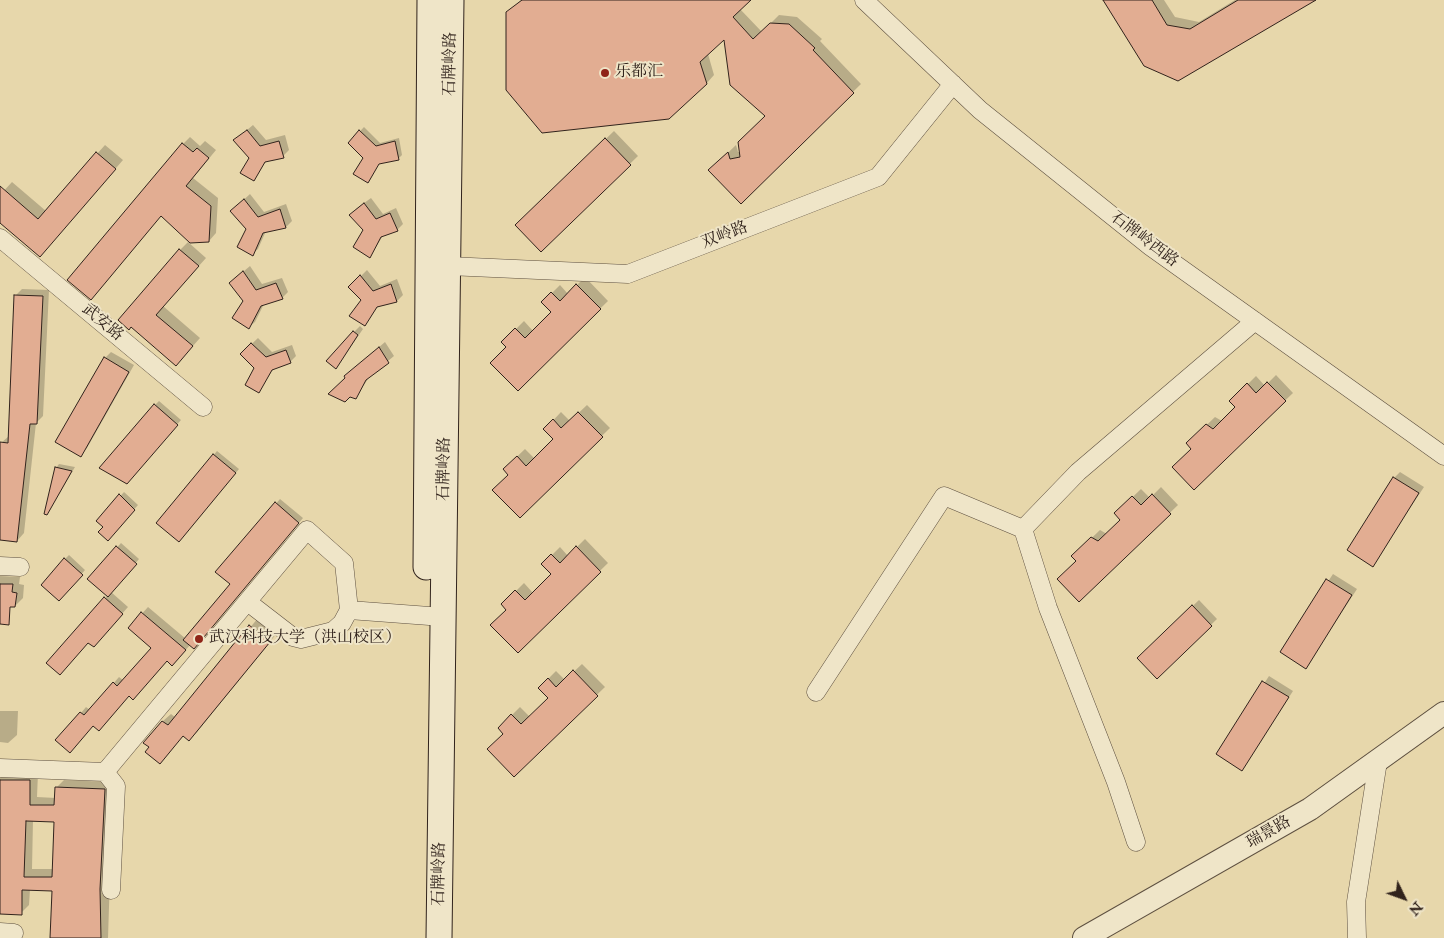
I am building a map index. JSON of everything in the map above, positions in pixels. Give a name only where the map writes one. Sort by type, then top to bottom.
[{"type":"main road","name":"石牌岭路","points":[[430,0],[434,616],[439,938]]},
{"type":"main road","name":"石牌岭路","points":[[422,938],[448,266],[451,0]]},
{"type":"street","name":"石牌岭西路","points":[[864,0],[980,110],[1152,247],[1444,456]]},
{"type":"street","name":"双岭路","points":[[448,266],[628,274],[878,176],[953,84]]},
{"type":"street","name":"武安路","points":[[0,238],[203,407]]},
{"type":"street","points":[[1023,528],[1078,472],[1255,321]]},
{"type":"street","points":[[816,692],[944,496],[1023,528]]},
{"type":"street","points":[[1023,528],[1048,608],[1116,782],[1136,842]]},
{"type":"street","points":[[105,772],[249,603],[307,530],[344,563],[349,610],[342,623],[333,631],[301,639],[293,637],[249,603]]},
{"type":"street","points":[[0,566],[20,567]]},
{"type":"street","points":[[349,610],[434,616]]},
{"type":"street","name":"瑞景路","points":[[1084,938],[1310,809],[1444,713]]},
{"type":"street","points":[[1356,938],[1356,902],[1378,760]]},
{"type":"street","points":[[0,768],[105,772],[116,786],[111,890]]},
{"type":"building","name":"乐都汇","points":[[522,0],[751,0],[733,17],[753,39],[770,23],[789,24],[815,48],[813,50],[854,93],[741,204],[708,170],[728,152],[730,159],[740,157],[738,142],[765,116],[730,85],[724,40],[700,62],[707,84],[669,119],[542,133],[506,90],[506,12]]},
{"type":"building","points":[[1103,0],[1152,0],[1167,25],[1190,29],[1238,0],[1316,0],[1178,81],[1144,66]]},
{"type":"building","points":[[247,130],[260,146],[279,141],[284,158],[265,162],[254,181],[240,173],[249,158],[233,140]]},
{"type":"building","points":[[359,130],[376,146],[395,141],[399,160],[379,164],[368,183],[353,174],[363,158],[348,143]]},
{"type":"building","points":[[605,138],[631,165],[541,252],[515,225]]},
{"type":"building","points":[[182,143],[193,152],[197,148],[209,158],[186,186],[211,206],[209,242],[190,243],[161,216],[91,300],[67,280]]},
{"type":"building","points":[[96,152],[116,169],[40,257],[0,223],[0,186],[38,219]]},
{"type":"building","points":[[244,199],[258,217],[280,209],[286,228],[263,233],[253,256],[237,247],[246,229],[230,211]]},
{"type":"building","points":[[364,203],[376,219],[390,213],[398,231],[381,237],[370,258],[353,247],[363,230],[349,215]]},
{"type":"building","points":[[179,249],[199,266],[156,315],[193,346],[176,366],[131,327],[129,330],[118,320]]},
{"type":"building","points":[[243,271],[256,290],[276,283],[283,299],[261,306],[249,329],[232,318],[243,301],[229,283]]},
{"type":"building","points":[[360,275],[373,291],[391,284],[397,302],[377,307],[365,326],[349,316],[361,300],[348,287]]},
{"type":"building","points":[[576,284],[601,309],[518,391],[490,363],[506,347],[501,342],[515,328],[525,338],[551,312],[541,302],[551,292],[560,301]]},
{"type":"building","points":[[14,295],[43,296],[37,424],[30,424],[17,542],[0,540],[0,442],[8,443]]},
{"type":"building","points":[[353,331],[358,335],[336,369],[326,361]]},
{"type":"building","points":[[251,343],[266,357],[286,350],[291,363],[272,370],[259,393],[245,385],[254,368],[240,354]]},
{"type":"building","points":[[379,347],[389,363],[366,380],[356,399],[350,397],[345,402],[328,394],[345,378],[344,376]]},
{"type":"building","points":[[104,357],[129,372],[81,457],[55,442]]},
{"type":"building","points":[[1267,382],[1286,401],[1194,490],[1172,467],[1191,449],[1186,443],[1206,424],[1213,429],[1235,407],[1229,401],[1247,383],[1256,393]]},
{"type":"building","points":[[154,404],[178,425],[127,484],[99,468]]},
{"type":"building","points":[[578,412],[603,437],[520,518],[492,490],[508,475],[503,469],[517,456],[526,466],[553,439],[543,429],[553,419],[561,428]]},
{"type":"building","points":[[213,454],[236,473],[179,542],[156,523]]},
{"type":"building","points":[[55,467],[72,471],[47,515],[44,514]]},
{"type":"building","points":[[1393,477],[1419,493],[1373,567],[1347,550]]},
{"type":"building","points":[[119,494],[135,510],[108,541],[98,532],[103,527],[96,521]]},
{"type":"building","points":[[1152,494],[1171,514],[1079,602],[1057,579],[1076,561],[1071,556],[1091,537],[1098,541],[1120,520],[1114,513],[1132,496],[1141,505]]},
{"type":"building","points":[[275,502],[299,523],[194,649],[183,640],[230,584],[215,572]]},
{"type":"building","points":[[116,546],[137,564],[108,597],[87,579]]},
{"type":"building","points":[[576,546],[601,572],[518,653],[490,625],[506,610],[501,604],[515,590],[525,600],[551,574],[541,564],[551,554],[560,563]]},
{"type":"building","points":[[64,558],[83,575],[59,601],[41,585]]},
{"type":"building","points":[[1326,579],[1352,595],[1306,669],[1280,652]]},
{"type":"building","points":[[0,584],[13,584],[12,592],[17,593],[15,607],[10,607],[9,625],[0,624]]},
{"type":"building","points":[[104,597],[123,614],[94,647],[88,643],[60,675],[46,663]]},
{"type":"building","points":[[1192,605],[1212,626],[1157,679],[1137,658]]},
{"type":"building","points":[[141,612],[186,650],[172,666],[167,661],[133,700],[129,696],[99,731],[93,726],[70,753],[55,740],[80,712],[84,715],[113,682],[117,686],[151,648],[128,628]]},
{"type":"building","points":[[249,625],[270,642],[189,741],[183,736],[160,764],[145,752],[149,747],[143,743],[162,721],[168,725]]},
{"type":"building","points":[[573,670],[598,696],[514,777],[487,749],[503,734],[498,728],[511,714],[521,724],[548,698],[538,688],[548,678],[556,687]]},
{"type":"building","points":[[1262,681],[1289,697],[1242,771],[1216,754]]},
{"type":"building","points":[[0,780],[30,780],[30,805],[54,805],[55,787],[105,789],[100,889],[101,938],[50,938],[52,891],[22,890],[22,915],[0,914]],"holes":[[[26,821],[54,822],[52,877],[24,877]]]},
{"type":"place","name":"乐都汇","points":[[605,73]]},
{"type":"place","name":"武汉科技大学（洪山校区）","points":[[199,639]]}]
